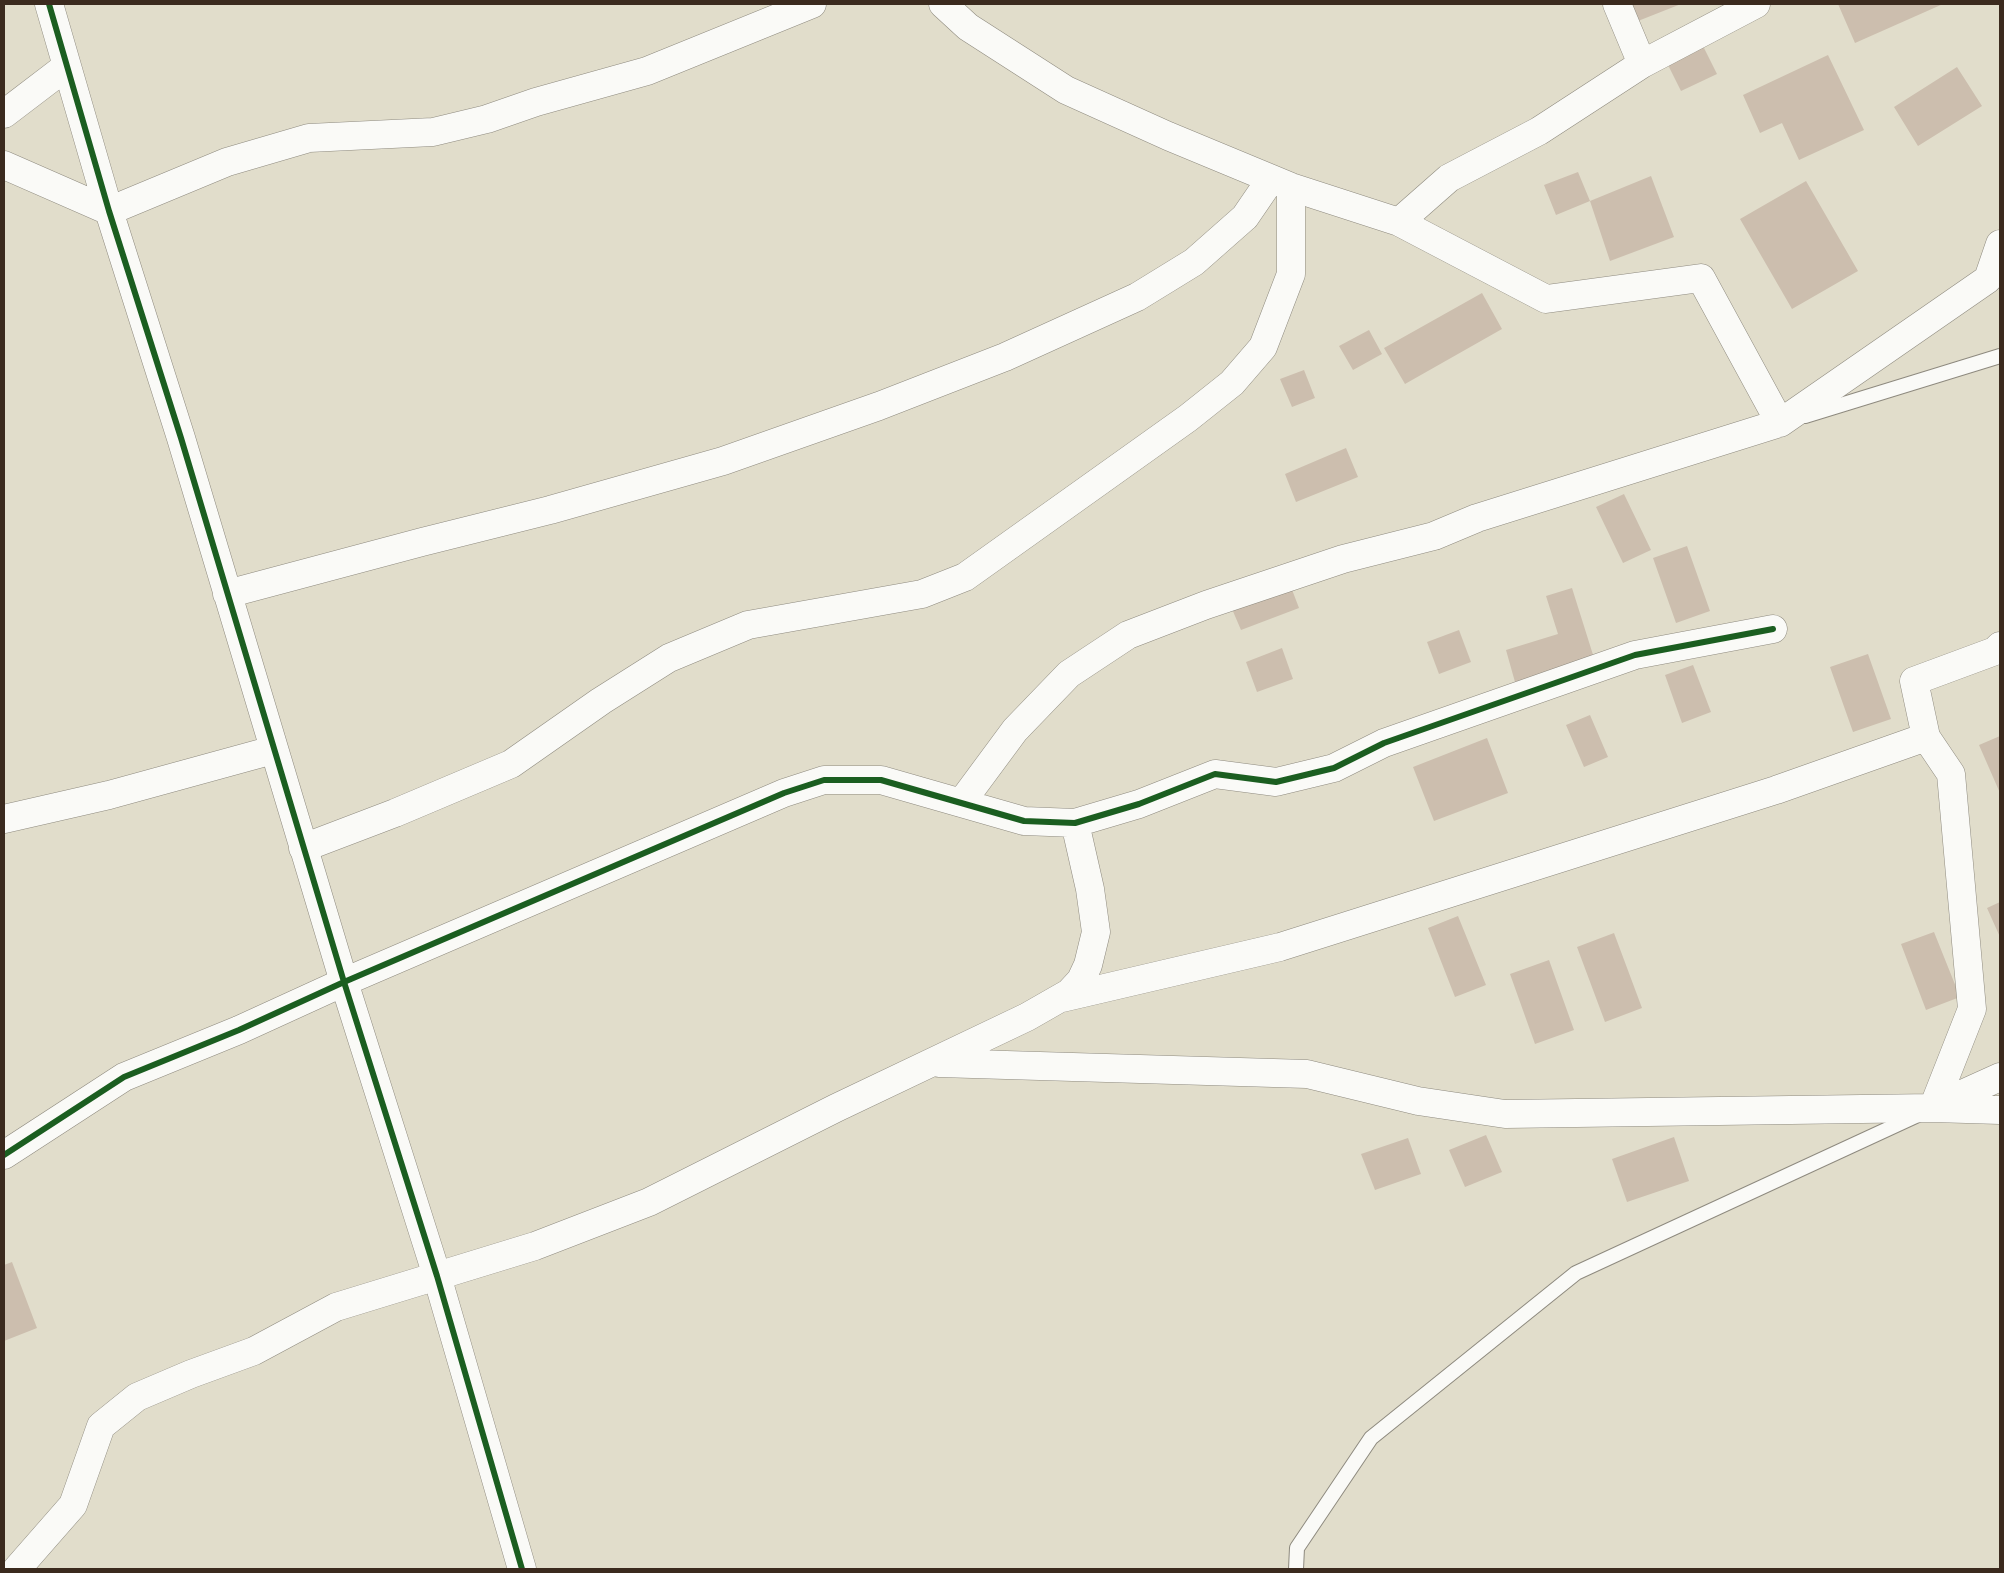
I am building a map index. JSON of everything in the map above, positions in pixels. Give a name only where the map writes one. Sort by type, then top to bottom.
[{"type":"street","points":[[49,4],[109,211],[181,438],[303,848],[436,1276],[522,1569]]},
{"type":"street","points":[[4,164],[109,211],[227,162],[309,138],[433,132],[488,119],[536,102],[648,71],[812,4]]},
{"type":"street","points":[[943,4],[968,27],[1066,90],[1168,136],[1281,183],[1398,222],[1546,299],[1701,278],[1780,423]]},
{"type":"street","points":[[1617,4],[1642,64]]},
{"type":"street","points":[[1398,222],[1449,178],[1539,131],[1642,64],[1756,4]]},
{"type":"street","points":[[4,114],[67,66]]},
{"type":"street","points":[[227,594],[550,510],[723,462],[879,406],[1005,357],[1137,297],[1194,262],[1281,183]]},
{"type":"street","points":[[303,848],[395,813],[511,764],[601,701],[669,658],[748,625],[922,594],[964,577],[1232,383],[1263,347],[1291,274],[1281,183]]},
{"type":"street","points":[[961,802],[1015,730],[1070,674],[1128,635],[1206,605],[1343,559],[1434,536],[1477,518],[1780,423],[1988,279],[2000,244]]},
{"type":"street","points":[[4,1155],[124,1076],[239,1030],[344,982],[774,797],[824,780],[881,780],[1024,821],[1076,823],[1139,804],[1215,774],[1276,782],[1334,768],[1384,744],[1635,654],[1772,629]]},
{"type":"street","points":[[1932,1108],[1972,1009],[1950,774],[1926,737],[1914,681],[1995,651],[2000,646]]},
{"type":"street","points":[[1060,998],[1280,948],[1776,790],[1926,737]]},
{"type":"street","points":[[4,819],[109,795],[274,750]]},
{"type":"street","points":[[17,1569],[73,1505],[101,1426],[137,1398],[191,1374],[254,1351],[336,1307],[535,1246],[649,1202],[836,1108],[1028,1018],[1070,992],[1081,980],[1088,965],[1096,932],[1090,889],[1076,823]]},
{"type":"street","points":[[935,1062],[1307,1074],[1418,1101],[1505,1114],[1932,1108],[2000,1110]]},
{"type":"street","points":[[1932,1108],[2000,1077]]},
{"type":"lane","points":[[1780,423],[2000,356]]},
{"type":"lane","points":[[1296,1569],[1297,1548],[1371,1438],[1576,1273],[1932,1108]]},
{"type":"building","points":[[1631,4],[1681,4],[1638,21]]},
{"type":"building","points":[[1838,4],[1943,4],[1855,43]]},
{"type":"building","points":[[1702,44],[1717,74],[1681,91],[1666,61]]},
{"type":"building","points":[[1828,55],[1864,130],[1799,160],[1782,123],[1760,133],[1743,95]]},
{"type":"building","points":[[1957,67],[1982,106],[1918,146],[1894,107]]},
{"type":"building","points":[[1578,172],[1590,201],[1556,215],[1544,185]]},
{"type":"building","points":[[1651,176],[1674,237],[1610,261],[1590,201]]},
{"type":"building","points":[[1806,181],[1858,271],[1792,309],[1740,219]]},
{"type":"building","points":[[1482,293],[1502,329],[1405,384],[1384,348]]},
{"type":"building","points":[[1369,330],[1382,354],[1353,370],[1339,346]]},
{"type":"building","points":[[1304,370],[1315,398],[1292,407],[1280,379]]},
{"type":"building","points":[[1346,448],[1358,477],[1296,502],[1285,474]]},
{"type":"building","points":[[1624,494],[1651,550],[1623,563],[1596,507]]},
{"type":"building","points":[[1687,546],[1710,611],[1676,623],[1653,558]]},
{"type":"building","points":[[1291,587],[1299,608],[1241,630],[1232,609]]},
{"type":"building","points":[[1572,588],[1594,658],[1515,682],[1506,650],[1558,634],[1546,596]]},
{"type":"building","points":[[1459,630],[1471,662],[1439,674],[1427,642]]},
{"type":"building","points":[[1282,648],[1293,679],[1257,692],[1246,662]]},
{"type":"building","points":[[1868,654],[1891,719],[1853,732],[1830,667]]},
{"type":"building","points":[[1693,665],[1711,712],[1682,723],[1665,675]]},
{"type":"building","points":[[1590,715],[1608,757],[1584,767],[1566,725]]},
{"type":"building","points":[[2000,736],[2000,793],[1979,745]]},
{"type":"building","points":[[1487,738],[1508,793],[1434,821],[1413,767]]},
{"type":"building","points":[[2000,902],[2000,937],[1987,908]]},
{"type":"building","points":[[1458,916],[1486,985],[1455,997],[1428,928]]},
{"type":"building","points":[[1934,932],[1960,997],[1926,1010],[1901,944]]},
{"type":"building","points":[[1614,933],[1642,1008],[1605,1022],[1577,947]]},
{"type":"building","points":[[1549,960],[1574,1030],[1535,1044],[1510,974]]},
{"type":"building","points":[[1486,1135],[1502,1172],[1465,1187],[1449,1150]]},
{"type":"building","points":[[1674,1137],[1689,1181],[1627,1202],[1612,1159]]},
{"type":"building","points":[[1408,1138],[1421,1174],[1375,1190],[1361,1154]]},
{"type":"building","points":[[12,1262],[37,1328],[4,1341],[4,1265]]},
{"type":"cycle path","points":[[49,4],[109,211],[181,438],[344,982],[437,1276],[522,1569]]},
{"type":"cycle path","points":[[4,1155],[124,1077],[239,1030],[344,982],[784,793],[824,780],[881,780],[1024,821],[1075,823],[1139,804],[1215,774],[1276,782],[1334,768],[1384,743],[1635,655],[1773,629]]}]
